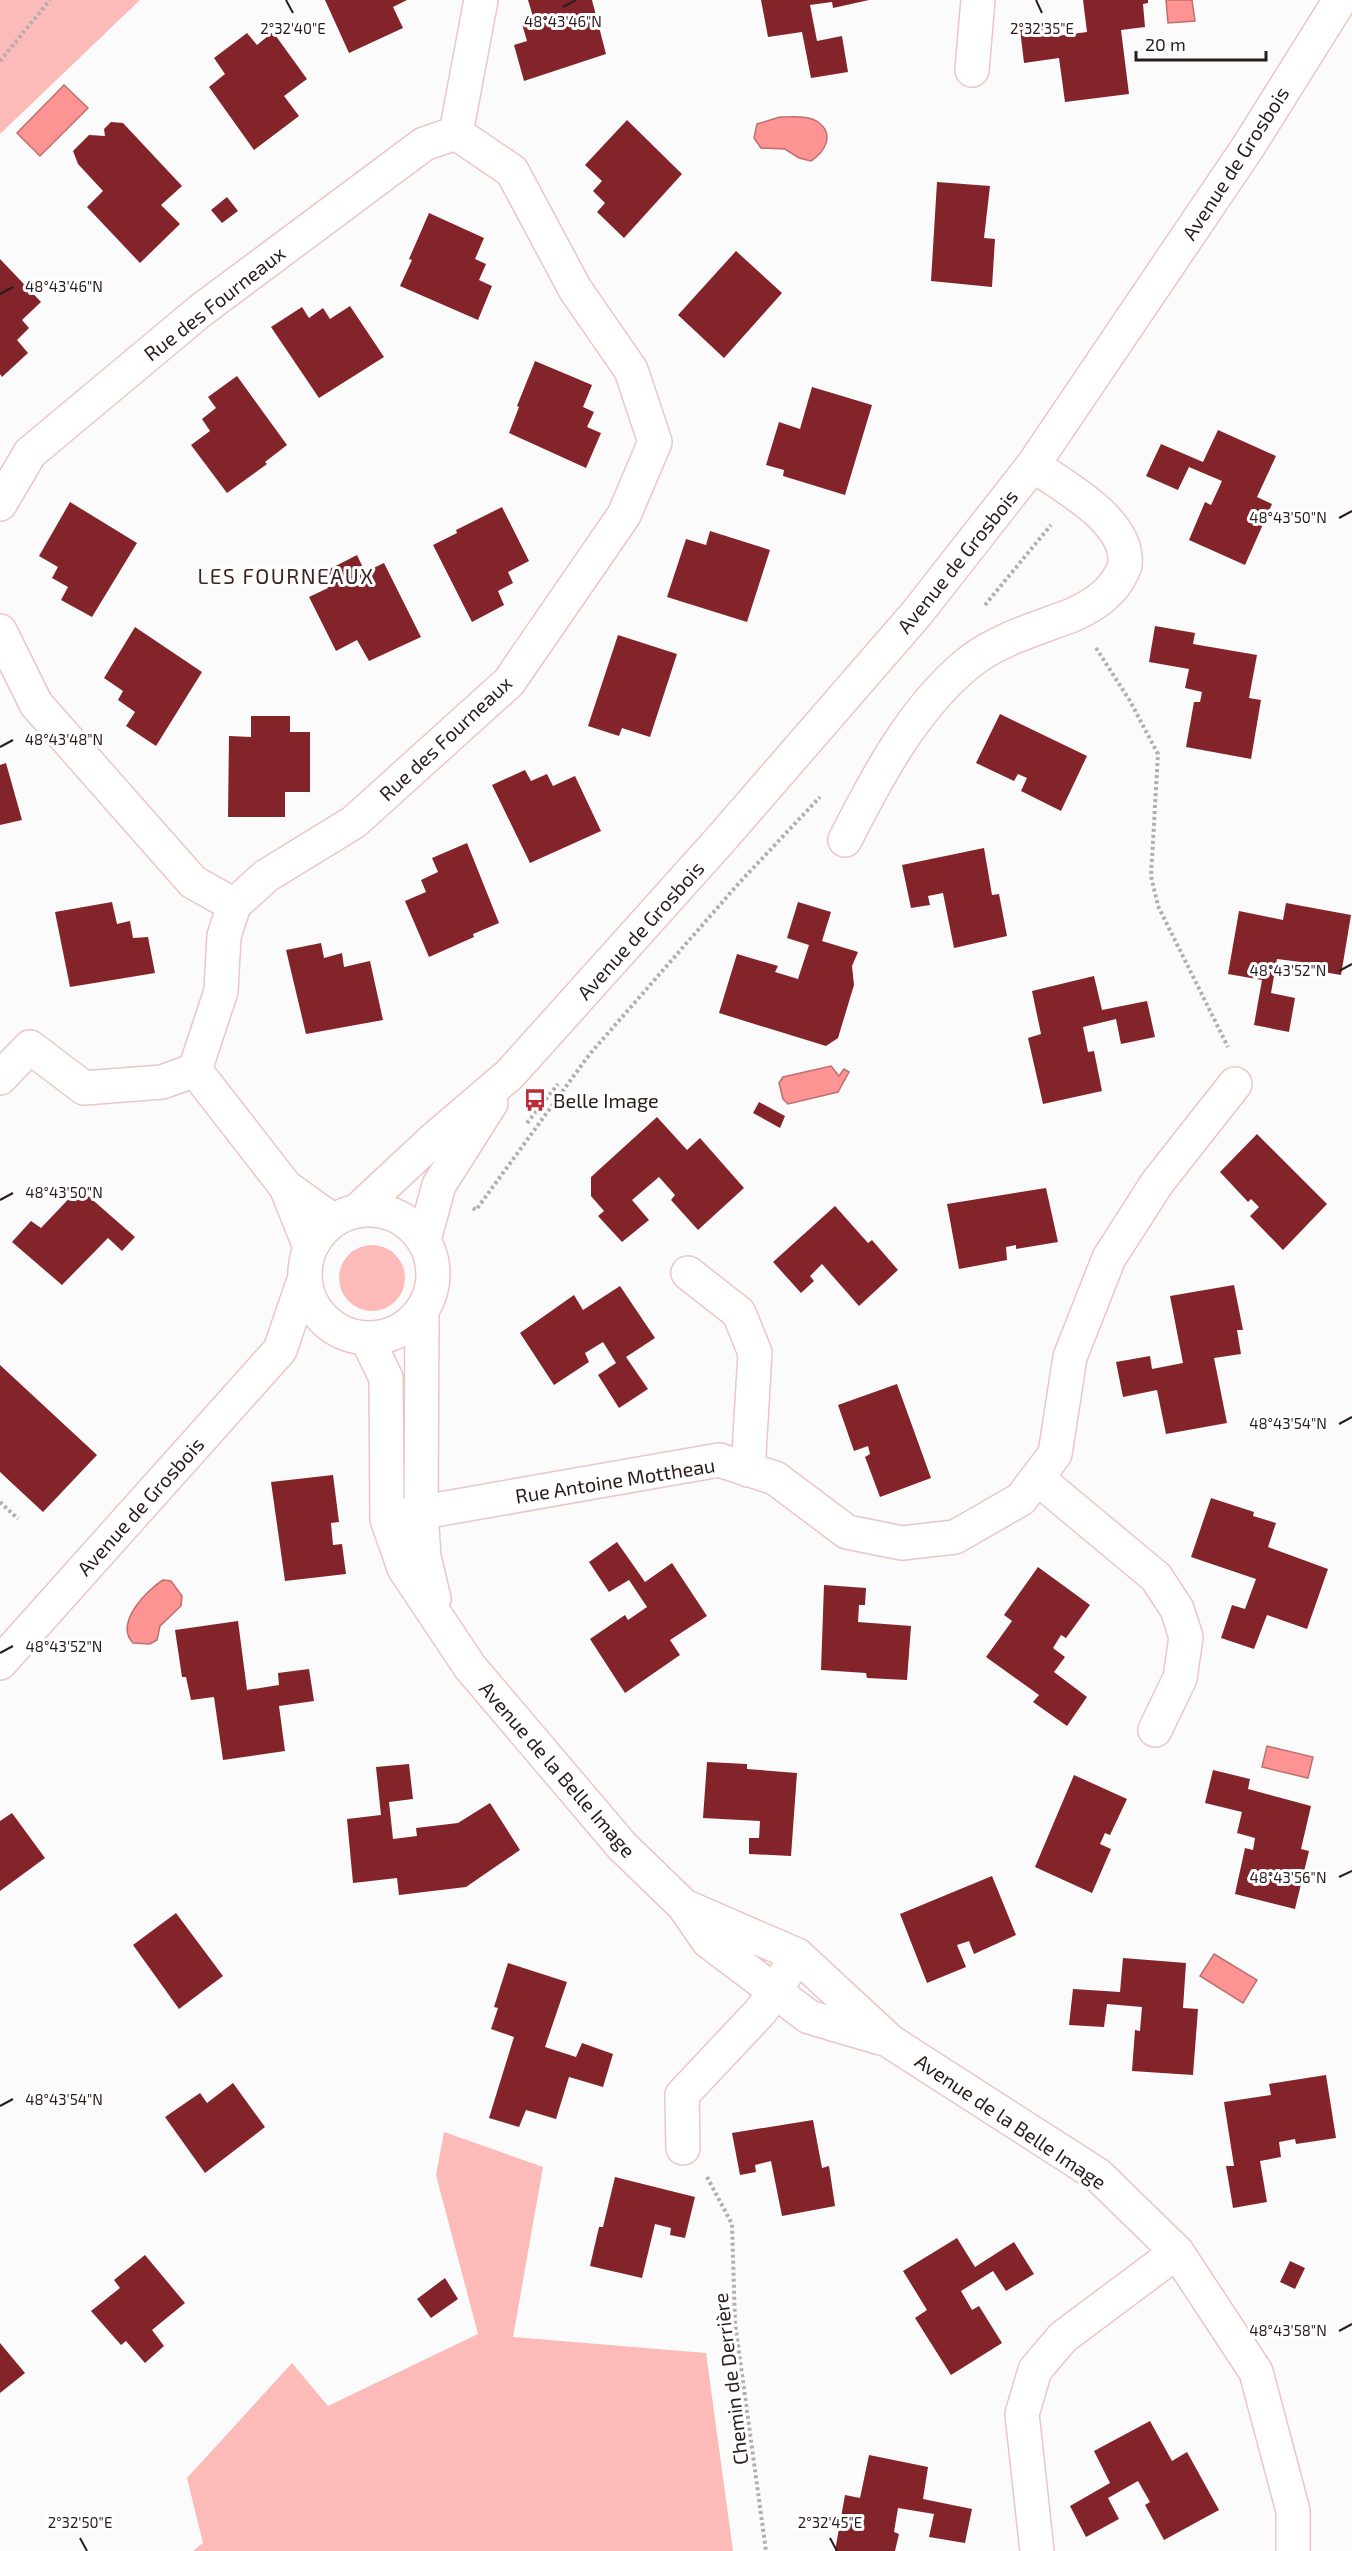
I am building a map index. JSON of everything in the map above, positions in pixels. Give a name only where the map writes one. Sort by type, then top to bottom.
[{"type":"street","points":[[456,133],[481,0]]},
{"type":"street","points":[[972,70],[978,0]]},
{"type":"street","name":"Avenue de Grosbois","points":[[345,1215],[510,1074],[713,847],[917,613],[1033,465],[1248,147],[1340,0]]},
{"type":"street","name":"Rue des Fourneaux","points":[[0,504],[30,453],[200,310],[424,144],[456,133],[512,171],[575,289],[631,370],[655,442],[624,515],[509,682],[354,822],[266,876],[234,905]]},
{"type":"street","points":[[845,840],[873,785],[901,740],[938,694],[968,663],[1006,641],[1092,606],[1113,588],[1125,567],[1124,549],[1111,525],[1097,511],[1033,465]]},
{"type":"street","points":[[0,631],[36,704],[193,882],[234,905],[224,936],[221,991],[195,1070]]},
{"type":"street","points":[[0,1078],[30,1047],[84,1088],[162,1082],[195,1070]]},
{"type":"street","points":[[195,1070],[286,1187],[309,1247]]},
{"type":"street","name":"Avenue de Grosbois","points":[[424,1240],[438,1185],[510,1074]]},
{"type":"street","name":"Rue Antoine Mottheau","points":[[387,1519],[719,1460],[775,1479],[847,1532],[902,1543],[956,1537],[1021,1499],[1055,1454],[1070,1357],[1109,1258],[1158,1183],[1234,1084]]},
{"type":"street","points":[[286,1187],[345,1215]]},
{"type":"street","points":[[377,1210],[396,1216],[412,1226],[424,1240],[431,1257],[433,1276],[430,1295],[422,1312],[407,1327],[388,1336],[354,1335],[325,1323],[314,1309],[304,1280],[305,1261],[309,1247],[319,1233],[345,1215],[377,1210]]},
{"type":"street","points":[[688,1273],[739,1313],[755,1353],[748,1470]]},
{"type":"street","name":"Avenue de Grosbois","points":[[0,1664],[280,1350],[304,1280]]},
{"type":"street","name":"Avenue de la Belle Image","points":[[422,1312],[421,1513],[424,1557],[440,1624]]},
{"type":"street","name":"Avenue de Grosbois","points":[[280,1350],[305,1340],[354,1335]]},
{"type":"street","name":"Avenue de la Belle Image","points":[[354,1335],[386,1378],[387,1519],[404,1568],[470,1667],[622,1846],[684,1906],[708,1941],[809,2017],[891,2042]]},
{"type":"street","points":[[1037,1478],[1156,1577],[1177,1609],[1186,1637],[1180,1678],[1155,1730]]},
{"type":"street","name":"Avenue de la Belle Image","points":[[684,1906],[797,1955],[891,2042],[1098,2175],[1177,2252],[1256,2372],[1293,2511],[1293,2551]]},
{"type":"street","points":[[683,2148],[682,2095],[760,2012],[797,1955]]},
{"type":"street","points":[[1037,2551],[1022,2414],[1035,2370],[1063,2337],[1177,2252]]},
{"type":"path","points":[[0,61],[50,0]]},
{"type":"path","points":[[1078,613],[1086,634],[1130,701],[1158,754],[1151,876],[1158,906],[1234,1061],[1234,1084]]},
{"type":"path","points":[[0,1502],[18,1519]]},
{"type":"path","name":"Chemin de Derrière","points":[[683,2148],[695,2155],[732,2224],[735,2323],[766,2551]]},
{"type":"shaded area","points":[[0,0],[140,0],[0,134]]},
{"type":"shaded area","points":[[1166,0],[1192,0],[1195,21],[1168,23]]},
{"type":"shaded area","points":[[64,85],[88,108],[40,156],[17,133]]},
{"type":"shaded area","points":[[780,117],[810,118],[823,127],[827,137],[826,143],[811,161],[799,158],[785,149],[761,148],[754,138],[757,124]]},
{"type":"shaded area","points":[[831,1066],[839,1076],[844,1069],[849,1072],[838,1092],[788,1104],[783,1099],[779,1083],[783,1077]]},
{"type":"shaded area","points":[[365,1245],[379,1245],[391,1250],[400,1259],[405,1278],[403,1291],[396,1302],[379,1311],[365,1311],[353,1306],[344,1297],[339,1285],[339,1271],[344,1259],[353,1250]]},
{"type":"shaded area","points":[[163,1580],[171,1581],[182,1596],[181,1606],[160,1626],[157,1640],[150,1644],[133,1643],[128,1635],[127,1626],[130,1617],[141,1599]]},
{"type":"shaded area","points":[[1267,1746],[1313,1757],[1308,1778],[1262,1767]]},
{"type":"shaded area","points":[[1214,1954],[1257,1980],[1243,2003],[1200,1976]]},
{"type":"shaded area","points":[[444,2132],[543,2167],[513,2337],[706,2353],[733,2551],[193,2551],[203,2543],[187,2478],[292,2363],[328,2406],[478,2334],[436,2175]]},
{"type":"building","points":[[325,0],[407,0],[393,7],[403,28],[349,53]]},
{"type":"building","points":[[528,0],[592,0],[606,54],[524,81],[514,45],[527,41],[522,24],[534,20]]},
{"type":"building","points":[[761,0],[869,0],[833,8],[832,2],[810,5],[817,41],[842,36],[848,72],[811,78],[802,32],[768,37]]},
{"type":"building","points":[[1083,0],[1148,0],[1148,3],[1143,4],[1145,27],[1121,30],[1129,94],[1065,102],[1059,58],[1024,63],[1020,29],[1054,24],[1057,36],[1087,32]]},
{"type":"building","points":[[273,32],[307,79],[284,96],[299,116],[254,150],[209,87],[225,74],[214,58],[247,33],[257,45]]},
{"type":"building","points":[[627,120],[682,174],[624,238],[597,212],[605,203],[593,191],[602,181],[585,165]]},
{"type":"building","points":[[111,122],[123,123],[182,186],[161,205],[180,224],[140,263],[87,207],[103,191],[78,164],[73,151],[89,135],[105,136],[104,129]]},
{"type":"building","points":[[937,182],[990,186],[984,238],[995,239],[992,287],[931,281]]},
{"type":"building","points":[[227,197],[238,211],[222,223],[211,210]]},
{"type":"building","points":[[429,213],[484,238],[475,259],[486,264],[479,280],[492,286],[478,320],[400,286]]},
{"type":"building","points":[[736,251],[782,293],[724,358],[678,315]]},
{"type":"building","points":[[0,259],[41,302],[22,320],[29,328],[17,340],[28,353],[2,377],[0,374]]},
{"type":"building","points":[[350,306],[384,357],[319,398],[271,327],[302,307],[309,318],[323,308],[330,319]]},
{"type":"building","points":[[535,361],[592,385],[583,407],[594,412],[587,427],[601,433],[586,468],[509,433]]},
{"type":"building","points":[[237,376],[287,445],[265,462],[267,464],[227,493],[191,445],[210,431],[202,419],[216,408],[208,397]]},
{"type":"building","points":[[812,387],[872,405],[845,495],[783,476],[784,470],[766,465],[779,422],[800,429]]},
{"type":"building","points":[[1218,430],[1276,456],[1257,497],[1272,504],[1245,565],[1189,540],[1205,502],[1211,505],[1222,481],[1189,467],[1178,490],[1146,476],[1161,444],[1203,462]]},
{"type":"building","points":[[70,502],[137,543],[92,617],[61,600],[68,587],[52,578],[58,567],[39,556]]},
{"type":"building","points":[[502,507],[529,561],[508,572],[513,583],[498,591],[504,605],[472,622],[433,545],[457,533],[456,530]]},
{"type":"building","points":[[710,531],[770,550],[747,622],[667,597],[686,539],[706,545]]},
{"type":"building","points":[[357,555],[365,572],[384,563],[421,637],[369,661],[357,640],[336,651],[309,597],[328,588],[322,573]]},
{"type":"building","points":[[1155,626],[1195,633],[1193,644],[1257,655],[1249,698],[1261,700],[1251,759],[1186,747],[1194,702],[1200,702],[1202,692],[1185,688],[1189,669],[1149,662]]},
{"type":"building","points":[[135,627],[202,672],[156,746],[126,726],[135,712],[118,700],[123,691],[104,678]]},
{"type":"building","points":[[618,635],[677,654],[650,737],[622,728],[619,736],[588,726]]},
{"type":"building","points":[[1000,714],[1087,756],[1061,811],[1021,791],[1027,778],[1018,774],[1014,781],[976,763]]},
{"type":"building","points":[[251,716],[290,716],[290,732],[310,732],[310,792],[285,792],[285,817],[228,817],[229,736],[251,737]]},
{"type":"building","points":[[6,763],[22,820],[0,825],[0,765]]},
{"type":"building","points":[[525,770],[531,781],[547,774],[553,786],[575,776],[601,831],[530,863],[492,785]]},
{"type":"building","points":[[467,843],[499,923],[429,957],[405,901],[426,892],[421,880],[438,872],[432,858]]},
{"type":"building","points":[[984,848],[992,895],[999,894],[1007,936],[954,948],[943,893],[928,896],[930,905],[911,908],[902,865]]},
{"type":"building","points":[[112,902],[117,924],[130,921],[133,938],[148,937],[155,973],[70,987],[55,912]]},
{"type":"building","points":[[798,902],[831,912],[822,941],[858,952],[852,966],[854,985],[838,1038],[826,1046],[719,1013],[737,954],[778,966],[775,972],[798,979],[809,945],[787,938]]},
{"type":"building","points":[[1286,903],[1351,915],[1341,975],[1300,968],[1301,962],[1277,959],[1271,993],[1295,998],[1289,1032],[1254,1025],[1262,980],[1228,974],[1239,911],[1283,920]]},
{"type":"building","points":[[321,943],[324,958],[342,953],[344,967],[370,961],[383,1020],[306,1034],[286,950]]},
{"type":"building","points":[[1094,976],[1102,1010],[1147,1001],[1155,1037],[1121,1044],[1116,1019],[1083,1027],[1088,1052],[1094,1051],[1102,1091],[1043,1104],[1028,1038],[1041,1034],[1032,991]]},
{"type":"building","points":[[759,1102],[785,1116],[780,1128],[753,1113]]},
{"type":"building","points":[[657,1117],[687,1150],[700,1138],[744,1188],[698,1230],[671,1200],[675,1195],[659,1177],[632,1200],[649,1220],[622,1242],[598,1216],[604,1211],[591,1196],[591,1177]]},
{"type":"building","points":[[1257,1134],[1327,1204],[1283,1250],[1250,1216],[1259,1207],[1251,1199],[1248,1202],[1220,1172]]},
{"type":"building","points":[[79,1188],[135,1237],[122,1251],[108,1238],[62,1285],[12,1242],[31,1221],[41,1228]]},
{"type":"building","points":[[1046,1188],[1058,1242],[1016,1249],[1016,1245],[1006,1247],[1007,1260],[959,1269],[947,1204]]},
{"type":"building","points":[[835,1206],[868,1243],[872,1240],[898,1270],[859,1306],[822,1264],[810,1276],[814,1281],[801,1293],[773,1262]]},
{"type":"building","points":[[1234,1285],[1243,1330],[1237,1330],[1241,1354],[1214,1358],[1227,1423],[1166,1434],[1157,1390],[1123,1397],[1116,1362],[1150,1356],[1152,1369],[1183,1363],[1170,1296]]},
{"type":"building","points":[[620,1286],[655,1338],[626,1357],[648,1389],[619,1408],[598,1375],[616,1363],[603,1342],[585,1353],[589,1362],[554,1385],[520,1333],[574,1295],[583,1310]]},
{"type":"building","points":[[0,1365],[97,1455],[43,1512],[0,1472]]},
{"type":"building","points":[[897,1384],[931,1478],[880,1497],[865,1457],[870,1454],[868,1446],[854,1451],[838,1405]]},
{"type":"building","points":[[333,1475],[339,1522],[331,1523],[333,1545],[342,1544],[346,1574],[285,1581],[271,1482]]},
{"type":"building","points":[[1211,1498],[1254,1512],[1253,1516],[1276,1523],[1268,1547],[1328,1569],[1307,1629],[1267,1615],[1254,1649],[1221,1638],[1232,1605],[1245,1609],[1256,1579],[1191,1557]]},
{"type":"building","points":[[617,1542],[645,1582],[672,1563],[707,1616],[670,1640],[680,1655],[625,1693],[590,1639],[625,1615],[628,1620],[647,1607],[629,1580],[609,1592],[589,1562]]},
{"type":"building","points":[[1038,1567],[1090,1605],[1066,1638],[1061,1635],[1053,1648],[1065,1657],[1054,1672],[1087,1697],[1067,1726],[1033,1702],[1039,1695],[986,1657],[1012,1621],[1004,1615]]},
{"type":"building","points":[[824,1585],[866,1588],[865,1605],[859,1605],[858,1622],[911,1626],[907,1680],[867,1678],[866,1673],[821,1670]]},
{"type":"building","points":[[238,1621],[247,1690],[279,1685],[278,1673],[309,1669],[314,1701],[279,1706],[285,1751],[223,1760],[214,1697],[191,1700],[186,1677],[182,1677],[175,1630]]},
{"type":"building","points":[[707,1762],[747,1764],[747,1769],[797,1773],[791,1856],[749,1854],[749,1838],[759,1838],[760,1821],[703,1818]]},
{"type":"building","points":[[409,1764],[413,1799],[389,1802],[393,1839],[417,1836],[416,1828],[458,1823],[490,1803],[520,1850],[466,1887],[399,1895],[397,1878],[353,1883],[347,1819],[381,1815],[376,1767]]},
{"type":"building","points":[[1213,1770],[1250,1779],[1248,1789],[1311,1806],[1301,1849],[1309,1851],[1295,1909],[1235,1894],[1245,1848],[1253,1850],[1255,1838],[1237,1833],[1242,1812],[1205,1803]]},
{"type":"building","points":[[1074,1775],[1127,1799],[1110,1835],[1105,1833],[1100,1844],[1111,1849],[1092,1893],[1035,1867]]},
{"type":"building","points":[[12,1813],[45,1858],[0,1891],[0,1821]]},
{"type":"building","points":[[992,1876],[1016,1935],[974,1954],[969,1941],[957,1945],[966,1967],[927,1983],[900,1914]]},
{"type":"building","points":[[176,1913],[223,1976],[179,2009],[133,1945]]},
{"type":"building","points":[[1123,1958],[1186,1963],[1183,2008],[1198,2009],[1193,2075],[1132,2071],[1135,2030],[1140,2031],[1142,2007],[1107,2004],[1104,2027],[1069,2025],[1073,1989],[1120,1992]]},
{"type":"building","points":[[508,1963],[567,1982],[545,2047],[576,2057],[582,2043],[613,2054],[603,2087],[569,2077],[556,2119],[526,2110],[519,2127],[489,2118],[514,2037],[491,2029],[498,2008],[494,2007]]},
{"type":"building","points":[[1326,2075],[1336,2138],[1296,2144],[1295,2139],[1279,2142],[1281,2157],[1260,2161],[1267,2202],[1233,2208],[1226,2166],[1234,2166],[1224,2102],[1271,2095],[1269,2084]]},
{"type":"building","points":[[233,2083],[265,2127],[205,2173],[165,2117],[200,2093],[207,2103]]},
{"type":"building","points":[[813,2120],[822,2168],[829,2166],[835,2206],[782,2216],[771,2161],[755,2165],[756,2172],[740,2175],[732,2133]]},
{"type":"building","points":[[615,2177],[695,2197],[685,2238],[670,2235],[671,2228],[655,2224],[642,2278],[590,2266],[599,2227],[603,2227]]},
{"type":"building","points":[[957,2238],[975,2267],[1014,2242],[1034,2274],[1006,2291],[993,2271],[961,2291],[972,2310],[979,2306],[1002,2343],[951,2375],[915,2318],[927,2310],[903,2271]]},
{"type":"building","points":[[145,2255],[185,2303],[152,2330],[164,2346],[145,2363],[126,2341],[121,2345],[91,2311],[120,2288],[114,2280]]},
{"type":"building","points":[[1290,2261],[1305,2268],[1295,2289],[1280,2282]]},
{"type":"building","points":[[445,2278],[458,2299],[431,2318],[417,2299]]},
{"type":"building","points":[[0,2343],[25,2373],[0,2393]]},
{"type":"building","points":[[1150,2421],[1172,2461],[1187,2452],[1219,2510],[1164,2540],[1145,2505],[1150,2502],[1138,2481],[1108,2498],[1119,2519],[1086,2537],[1070,2506],[1110,2483],[1094,2451]]},
{"type":"building","points":[[869,2455],[928,2467],[923,2499],[972,2509],[965,2543],[929,2537],[934,2514],[898,2508],[894,2532],[899,2534],[895,2551],[835,2551],[845,2495],[860,2498]]},
{"type":"place","name":"Belle Image","points":[[535,1100]]},
{"type":"district","name":"LES FOURNEAUX","points":[[286,575]]}]
